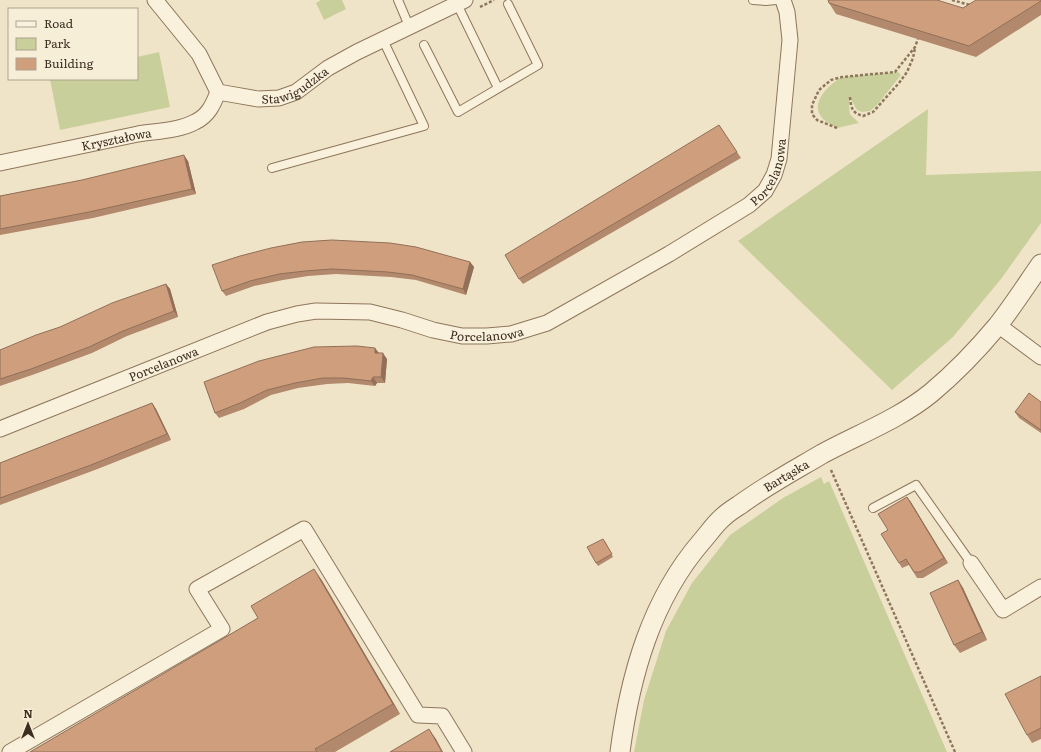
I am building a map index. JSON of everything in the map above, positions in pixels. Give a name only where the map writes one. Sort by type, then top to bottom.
[{"type":"street","points":[[155,0],[199,54],[218,92]]},
{"type":"street","name":"Porcelanowa","points":[[0,429],[267,322],[297,314],[329,311],[370,312],[433,330],[462,336],[511,334],[547,323],[669,254],[749,205],[765,191],[774,175],[778,159],[790,40],[787,12],[783,0]]},
{"type":"street","name":"Stawigudzka","points":[[218,92],[258,99],[279,98],[296,92],[328,68],[357,52],[461,2]]},
{"type":"street","name":"Kryształowa","points":[[0,163],[142,133],[179,127],[195,122],[205,115],[213,106],[218,92]]},
{"type":"street","name":"Bartąska","points":[[620,752],[623,725],[632,682],[642,648],[669,586],[690,554],[722,518],[753,495],[824,453],[899,415],[931,393],[964,362],[998,325],[1041,264]]},
{"type":"street","points":[[998,325],[1041,357]]},
{"type":"street","points":[[10,752],[222,629],[197,589],[304,529],[418,715],[442,716],[464,752]]},
{"type":"street","points":[[971,563],[1003,610],[1041,587]]},
{"type":"street","points":[[0,744],[4,752]]},
{"type":"lane","points":[[398,0],[409,26]]},
{"type":"lane","points":[[753,0],[776,0]]},
{"type":"lane","points":[[461,2],[498,88]]},
{"type":"lane","points":[[424,45],[458,112],[538,65],[508,4]]},
{"type":"lane","points":[[272,168],[424,126],[383,40]]},
{"type":"lane","points":[[873,508],[916,485],[971,563]]},
{"type":"path","points":[[952,0],[972,6]]},
{"type":"path","points":[[850,97],[851,106],[856,114],[863,116],[873,112],[908,72],[918,39]]},
{"type":"path","points":[[837,128],[817,120],[812,114],[812,105],[819,90],[831,80],[842,77],[894,72],[915,47]]},
{"type":"path","points":[[824,453],[833,477],[955,752]]},
{"type":"green space","points":[[321,0],[342,0],[346,9],[324,20],[316,3]]},
{"type":"green space","points":[[159,52],[170,107],[60,130],[50,80],[138,80],[138,57]]},
{"type":"green space","points":[[898,72],[901,75],[877,105],[870,111],[862,112],[857,110],[850,98],[850,114],[859,123],[837,128],[823,119],[819,113],[819,101],[822,95],[831,84],[842,77]]},
{"type":"green space","points":[[928,109],[926,175],[1041,171],[1041,223],[1001,279],[953,337],[892,390],[738,241]]},
{"type":"green space","points":[[821,477],[824,484],[829,481],[947,752],[634,752],[644,700],[666,631],[692,583],[730,535],[783,498]]},
{"type":"building","points":[[828,0],[937,0],[963,8],[976,0],[1041,1],[969,46],[829,3]]},
{"type":"building","points":[[719,125],[737,152],[519,279],[505,255]]},
{"type":"building","points":[[184,155],[192,189],[89,212],[0,229],[0,196],[82,180]]},
{"type":"building","points":[[332,240],[390,243],[416,247],[470,262],[463,289],[412,275],[332,269],[279,274],[250,281],[222,291],[212,265],[271,248],[302,242]]},
{"type":"building","points":[[166,284],[174,311],[123,331],[89,347],[0,379],[0,350],[60,327],[112,303]]},
{"type":"building","points":[[357,346],[375,348],[375,353],[383,353],[381,377],[373,377],[371,381],[344,378],[323,378],[295,383],[267,390],[215,413],[204,382],[259,361],[314,347]]},
{"type":"building","points":[[1029,393],[1041,402],[1041,430],[1015,412]]},
{"type":"building","points":[[152,403],[167,434],[91,465],[0,498],[0,463]]},
{"type":"building","points":[[907,497],[944,558],[920,572],[914,572],[906,559],[899,563],[881,534],[888,530],[878,514]]},
{"type":"building","points":[[603,539],[612,554],[596,563],[587,547]]},
{"type":"building","points":[[314,569],[393,704],[315,749],[317,752],[30,752],[258,618],[251,606]]},
{"type":"building","points":[[958,580],[982,632],[954,645],[930,593]]},
{"type":"building","points":[[1041,676],[1041,728],[1027,735],[1005,694]]},
{"type":"building","points":[[429,729],[442,752],[390,752]]}]
